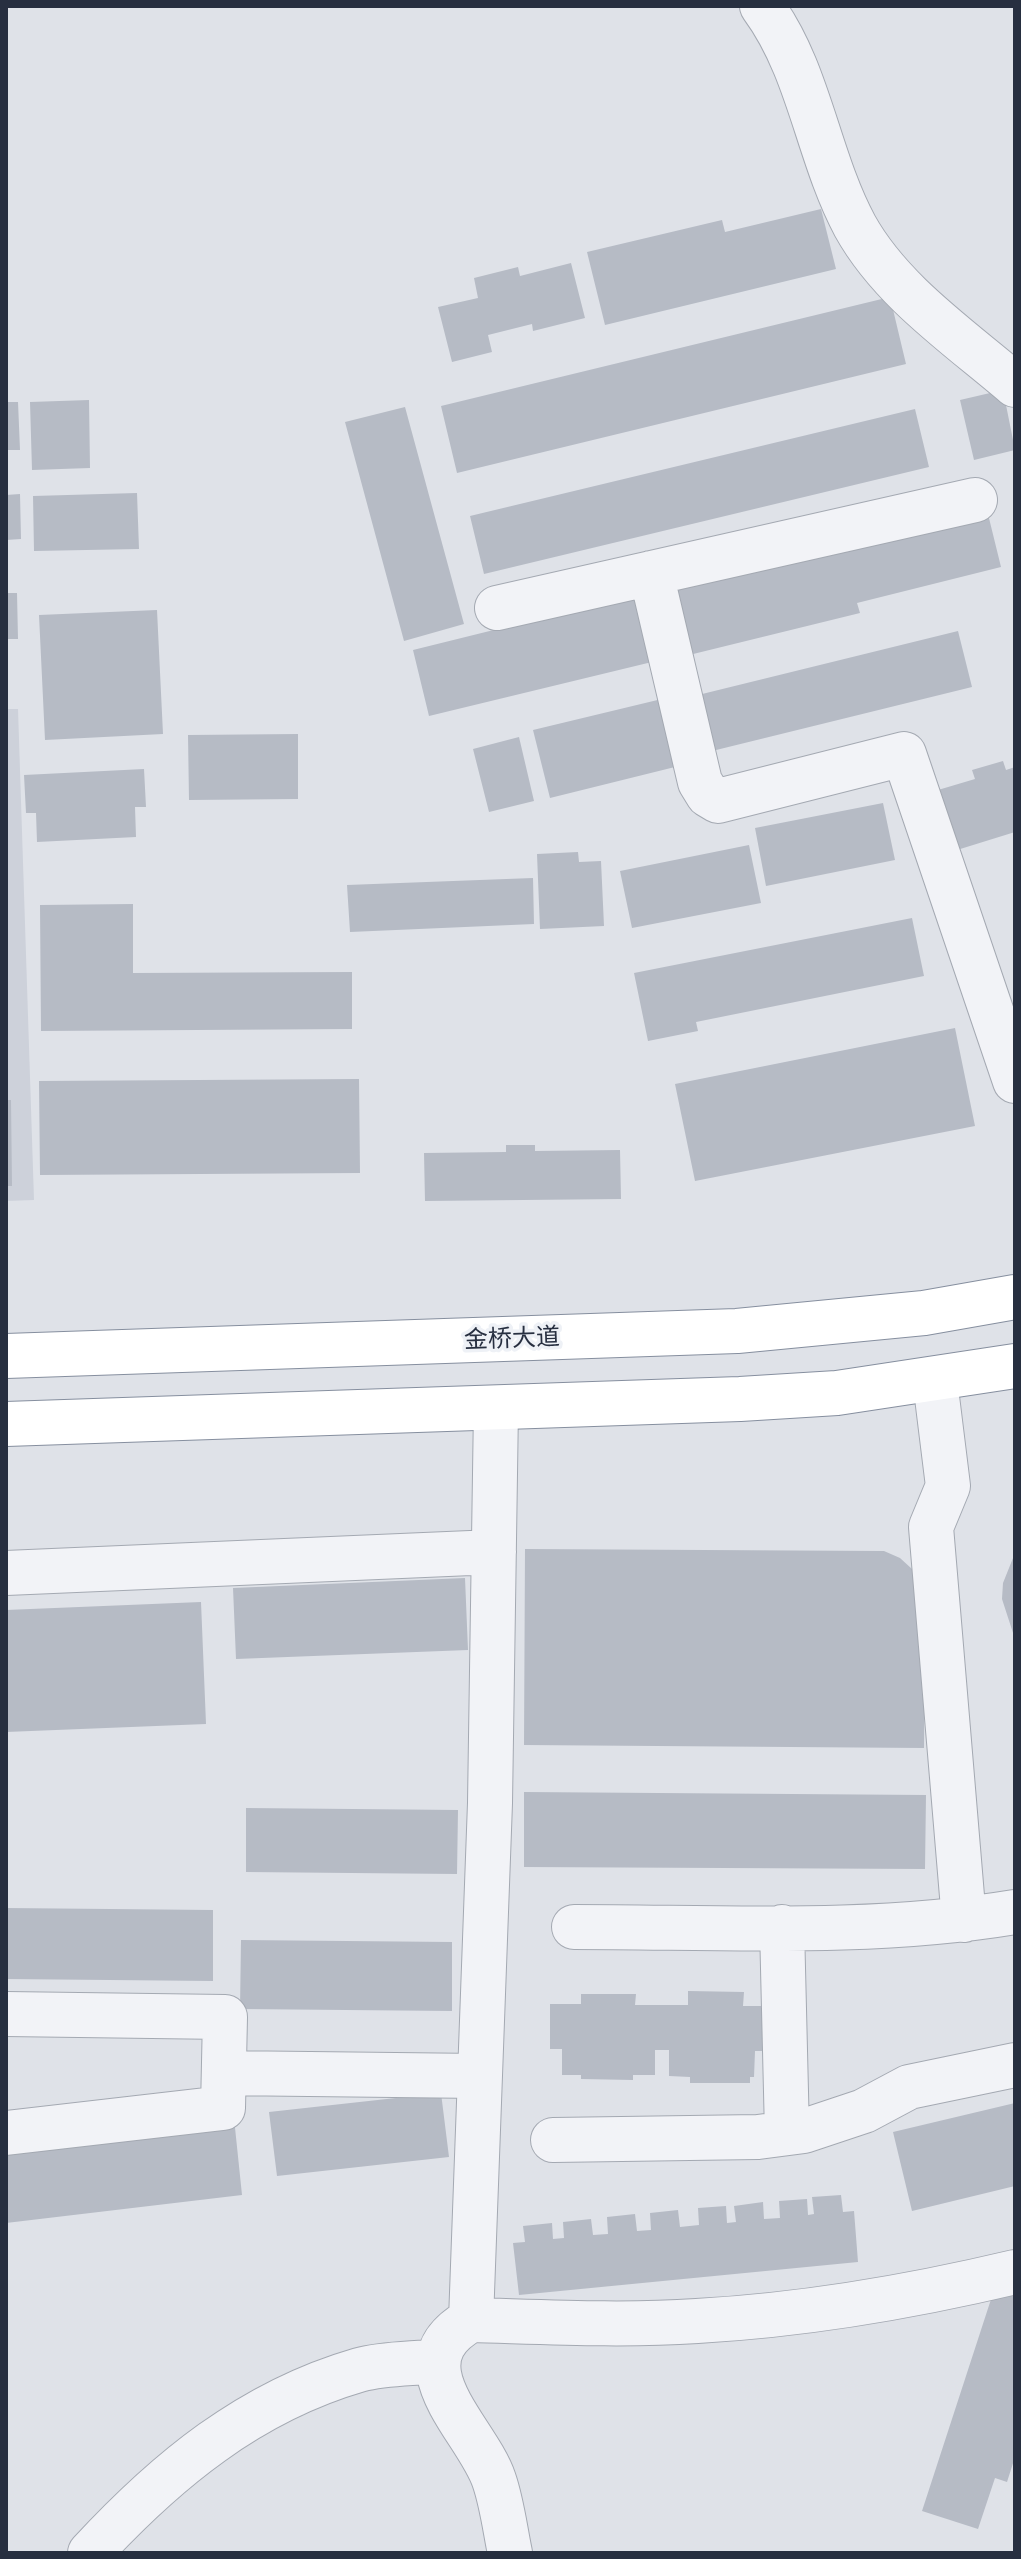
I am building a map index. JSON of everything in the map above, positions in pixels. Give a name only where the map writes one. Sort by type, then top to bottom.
[{"type":"highway","name":"金桥大道","points":[[6,1356],[737,1331],[924,1313],[1015,1297]]},
{"type":"highway","points":[[6,1424],[740,1399],[935,1381],[1015,1366]]},
{"type":"street","points":[[762,6],[795,63],[841,195],[874,255],[913,297],[1015,385]]},
{"type":"street","points":[[497,608],[975,500]]},
{"type":"street","points":[[651,573],[700,782],[708,795],[718,801],[904,754],[1015,1081]]},
{"type":"street","points":[[935,1381],[948,1486],[931,1527],[964,1920]]},
{"type":"street","points":[[471,2320],[496,1408]]},
{"type":"street","points":[[6,1573],[494,1552]]},
{"type":"street","points":[[574,1927],[782,1927],[964,1920],[1015,1912]]},
{"type":"street","points":[[782,1927],[787,2133]]},
{"type":"street","points":[[6,2014],[225,2017],[223,2108],[6,2133]]},
{"type":"street","points":[[553,2140],[758,2137],[804,2131],[864,2111],[909,2087],[1015,2065]]},
{"type":"street","points":[[224,2073],[480,2076]]},
{"type":"street","points":[[510,2553],[494,2477],[450,2405],[438,2361],[447,2340],[471,2320],[603,2324],[771,2315],[866,2303],[1015,2272]]},
{"type":"street","points":[[90,2553],[173,2470],[250,2417],[293,2395],[362,2369],[438,2361]]},
{"type":"shaded area","points":[[6,709],[18,709],[34,1200],[6,1201]]},
{"type":"building","points":[[821,209],[836,269],[605,325],[587,252],[722,220],[725,232]]},
{"type":"building","points":[[571,263],[585,318],[533,331],[532,324],[488,335],[492,352],[452,362],[438,307],[478,298],[474,278],[518,267],[520,276]]},
{"type":"building","points":[[890,297],[906,364],[457,473],[441,406]]},
{"type":"building","points":[[1003,390],[1015,450],[974,460],[960,400]]},
{"type":"building","points":[[89,400],[90,468],[32,470],[30,402]]},
{"type":"building","points":[[6,402],[18,402],[20,450],[6,450]]},
{"type":"building","points":[[405,407],[464,624],[404,641],[345,422]]},
{"type":"building","points":[[915,409],[929,467],[484,574],[470,516]]},
{"type":"building","points":[[137,493],[139,549],[34,551],[33,496]]},
{"type":"building","points":[[20,494],[21,539],[6,540],[6,495]]},
{"type":"building","points":[[987,510],[1001,567],[857,603],[860,613],[685,656],[668,587]]},
{"type":"building","points":[[6,593],[17,593],[18,639],[6,639]]},
{"type":"building","points":[[639,594],[656,661],[429,716],[413,650]]},
{"type":"building","points":[[157,610],[163,734],[45,740],[39,615]]},
{"type":"building","points":[[958,631],[972,687],[708,752],[694,696]]},
{"type":"building","points":[[670,697],[687,764],[550,798],[533,730]]},
{"type":"building","points":[[298,734],[298,799],[189,800],[188,735]]},
{"type":"building","points":[[519,737],[534,801],[489,812],[473,749]]},
{"type":"building","points":[[1003,761],[1006,770],[1015,767],[1015,832],[957,850],[938,790],[975,779],[972,770]]},
{"type":"building","points":[[144,769],[146,807],[135,807],[136,837],[37,842],[36,813],[26,813],[24,775]]},
{"type":"building","points":[[883,803],[895,860],[766,886],[755,828]]},
{"type":"building","points":[[749,845],[761,903],[632,928],[620,871]]},
{"type":"building","points":[[578,852],[579,862],[601,861],[604,926],[540,929],[537,854]]},
{"type":"building","points":[[533,878],[534,924],[350,932],[347,885]]},
{"type":"building","points":[[133,904],[133,973],[352,972],[352,1029],[41,1031],[40,905]]},
{"type":"building","points":[[912,918],[924,976],[696,1022],[698,1031],[648,1041],[634,973]]},
{"type":"building","points":[[955,1028],[975,1126],[695,1181],[675,1084]]},
{"type":"building","points":[[359,1079],[360,1173],[40,1175],[39,1081]]},
{"type":"building","points":[[6,1100],[11,1100],[12,1186],[6,1186]]},
{"type":"building","points":[[506,1145],[535,1145],[535,1151],[620,1150],[621,1199],[425,1201],[424,1153],[506,1152]]},
{"type":"building","points":[[525,1549],[884,1551],[900,1558],[912,1569],[925,1593],[924,1748],[524,1745]]},
{"type":"building","points":[[1015,1553],[1014,1636],[1002,1599],[1003,1583]]},
{"type":"building","points":[[465,1578],[468,1650],[236,1659],[233,1588]]},
{"type":"building","points":[[201,1602],[206,1724],[6,1732],[6,1610]]},
{"type":"building","points":[[524,1792],[926,1795],[925,1869],[524,1867]]},
{"type":"building","points":[[246,1808],[458,1810],[457,1874],[246,1872]]},
{"type":"building","points":[[6,1908],[213,1910],[213,1981],[6,1979]]},
{"type":"building","points":[[241,1940],[452,1942],[452,2011],[240,2009]]},
{"type":"building","points":[[688,1991],[744,1992],[743,2006],[767,2006],[767,2051],[755,2051],[754,2077],[750,2077],[750,2083],[690,2083],[690,2077],[669,2076],[669,2050],[655,2050],[655,2075],[633,2075],[633,2080],[581,2079],[581,2075],[562,2075],[562,2049],[550,2049],[550,2004],[581,2004],[581,1994],[636,1994],[635,2005],[688,2005]]},
{"type":"building","points":[[441,2093],[449,2157],[277,2176],[269,2112]]},
{"type":"building","points":[[1015,2103],[1015,2186],[912,2211],[893,2132]]},
{"type":"building","points":[[234,2118],[242,2195],[6,2223],[6,2144]]},
{"type":"building","points":[[841,2195],[843,2212],[854,2211],[858,2262],[519,2295],[513,2243],[525,2242],[523,2226],[552,2223],[553,2239],[564,2238],[563,2222],[591,2219],[593,2235],[608,2234],[607,2217],[635,2214],[637,2231],[651,2230],[650,2213],[678,2210],[680,2227],[699,2225],[698,2208],[726,2206],[727,2223],[736,2222],[734,2206],[763,2202],[764,2219],[780,2218],[779,2201],[807,2199],[808,2215],[814,2214],[812,2197]]},
{"type":"building","points":[[995,2287],[1015,2293],[1015,2457],[1007,2482],[995,2478],[978,2529],[922,2511]]}]
